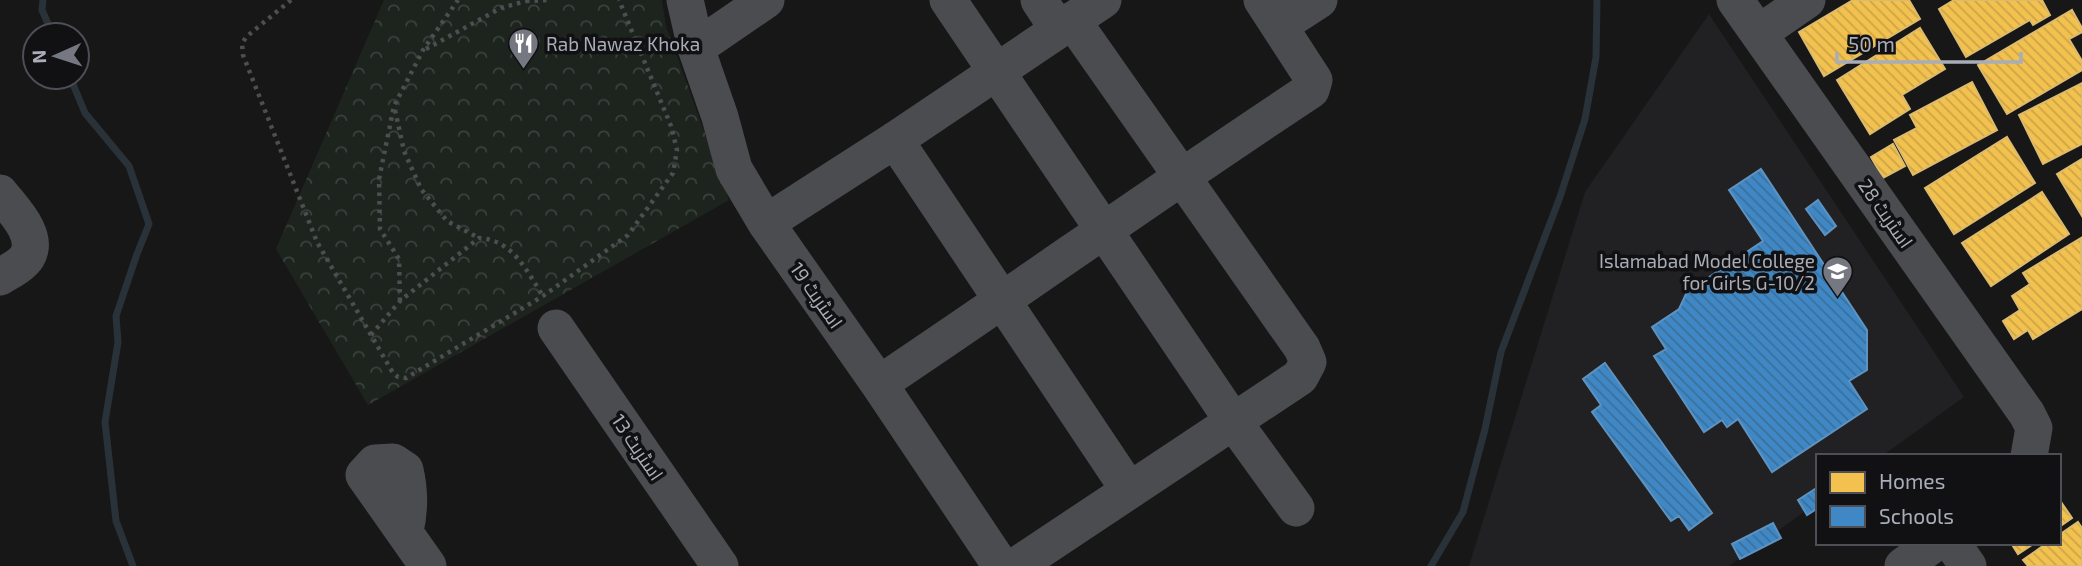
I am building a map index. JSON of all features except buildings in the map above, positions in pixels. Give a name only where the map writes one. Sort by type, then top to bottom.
[{"type":"street","name":"اسٹریٹ 19","points":[[685,0],[696,48],[720,117],[734,169],[766,223],[879,384],[1001,566]]},
{"type":"street","points":[[696,48],[766,0]]},
{"type":"street","points":[[948,0],[1233,421],[1296,508]]},
{"type":"street","points":[[766,223],[996,71],[1056,16],[1103,0]]},
{"type":"street","points":[[879,384],[1104,232],[1182,175],[1311,90],[1314,80],[1271,13],[1319,0]]},
{"type":"street","name":"اسٹریٹ 28","points":[[1735,0],[2027,414],[2031,442]]},
{"type":"street","points":[[1759,33],[1807,0]]},
{"type":"street","points":[[1016,566],[1300,377],[1308,362],[1182,175],[1056,16]]},
{"type":"street","points":[[895,140],[1129,491]]},
{"type":"street","points":[[0,193],[28,231],[31,245],[13,268]]},
{"type":"street","name":"اسٹریٹ 13","points":[[550,312],[720,566]]},
{"type":"street","points":[[405,531],[410,510],[405,470],[393,462],[375,463],[364,475],[428,566]]},
{"type":"street","points":[[1903,566],[1932,545]]},
{"type":"street","points":[[1953,545],[1968,566]]},
{"type":"path","points":[[291,0],[246,37],[242,44],[243,55],[317,242],[393,373],[406,378],[550,312],[628,235],[673,173],[677,150],[671,126],[619,0]]},
{"type":"path","points":[[400,302],[399,259],[380,229],[379,179],[394,106],[423,50],[458,0]]},
{"type":"path","points":[[423,50],[501,8],[526,1],[549,0]]},
{"type":"path","points":[[394,106],[404,151],[421,189],[447,221],[479,238],[490,239],[510,249],[550,312]]},
{"type":"path","points":[[371,335],[400,302],[479,238]]},
{"type":"shaded area","points":[[1709,14],[1964,397],[1885,454],[1816,454],[1816,503],[1729,566],[1469,566],[1585,192]]},
{"type":"green space","points":[[384,0],[662,0],[666,26],[729,200],[368,405],[276,249]]},
{"type":"waterway","points":[[43,0],[42,10],[47,21]]},
{"type":"waterway","points":[[1431,566],[1463,512],[1485,429],[1501,352],[1560,197],[1585,119],[1596,57],[1597,0]]},
{"type":"waterway","points":[[76,91],[85,113],[129,166],[149,224],[116,316],[118,342],[105,422],[116,521],[133,566]]},
{"type":"place","name":"Rab Nawaz Khoka","points":[[523,70]]},
{"type":"place","name":"Islamabad Model College for Girls G-10/2","points":[[1838,298]]}]
